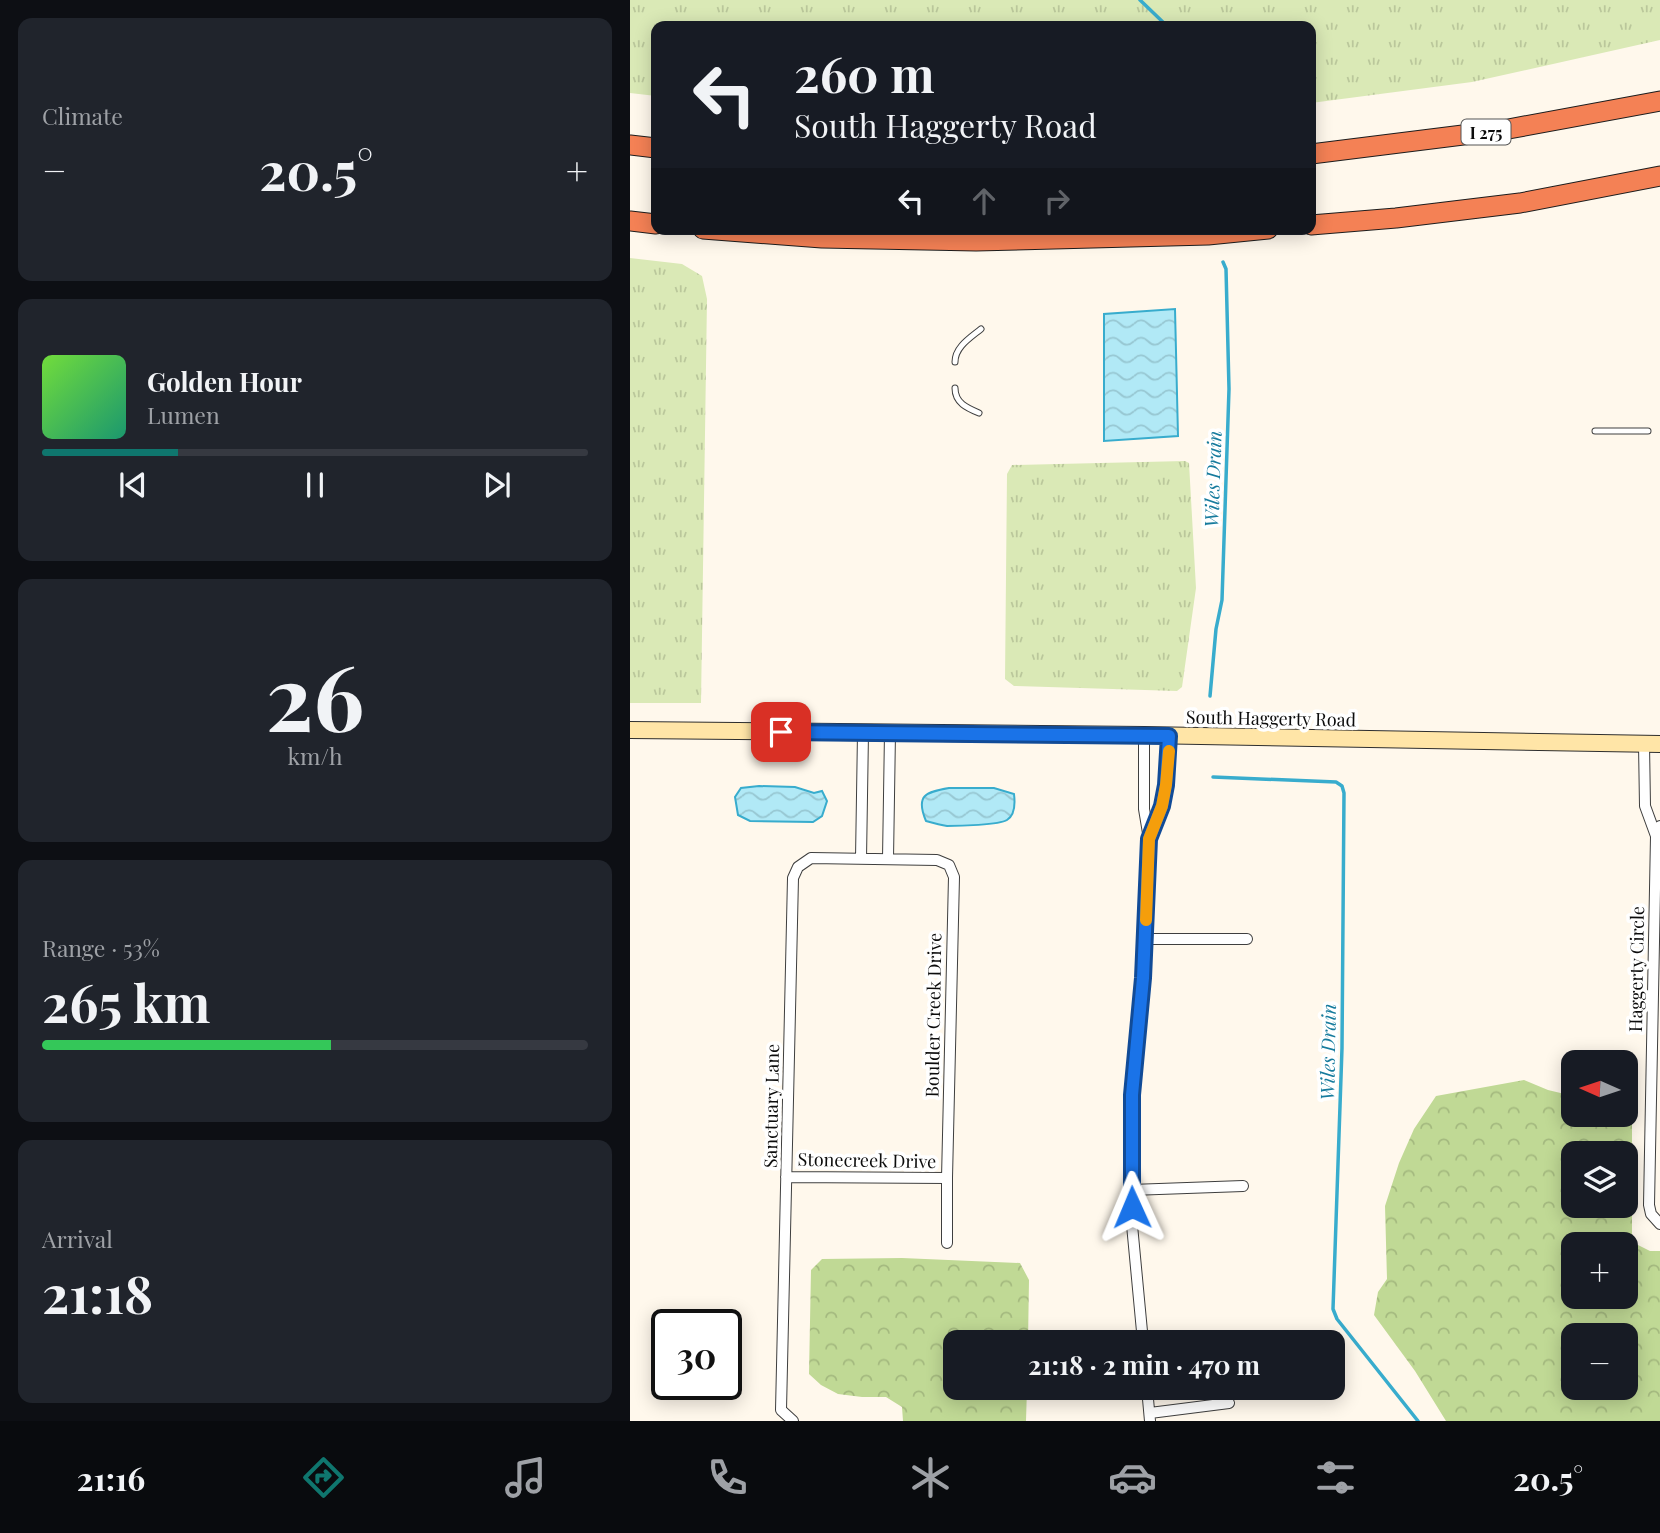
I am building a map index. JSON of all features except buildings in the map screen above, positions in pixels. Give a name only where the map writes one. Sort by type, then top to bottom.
[{"type":"highway","name":"I 275","points":[[1316,153],[1503,130],[1660,101]]},
{"type":"highway","points":[[630,145],[651,147]]},
{"type":"highway","points":[[1316,225],[1520,203],[1660,176]]},
{"type":"highway","points":[[1554,197],[1628,194],[1660,188]]},
{"type":"highway","points":[[630,221],[651,223]]},
{"type":"highway","points":[[782,235],[976,241],[1208,235]]},
{"type":"main road","name":"South Haggerty Road","points":[[630,730],[1652,744]]},
{"type":"street","points":[[861,859],[863,733]]},
{"type":"street","points":[[888,859],[890,733]]},
{"type":"street","points":[[1142,1330],[1131,1190],[1132,1095],[1146,939],[1149,839],[1144,809],[1144,735]]},
{"type":"street","points":[[1149,839],[1162,806],[1169,736]]},
{"type":"street","name":"Haggerty Circle","points":[[1652,744],[1645,806],[1658,831],[1656,1009],[1649,1205],[1651,1214],[1660,1224]]},
{"type":"street","name":"Sanctuary Lane","points":[[793,1421],[781,1409],[793,878],[798,867],[811,858],[874,859]]},
{"type":"street","name":"Boulder Creek Drive","points":[[874,859],[937,860],[949,864],[954,877],[947,1243]]},
{"type":"street","points":[[1146,939],[1247,939]]},
{"type":"street","name":"Stonecreek Drive","points":[[786,1177],[947,1178]]},
{"type":"street","points":[[1131,1190],[1242,1186]]},
{"type":"street","points":[[1150,1417],[1229,1403]]},
{"type":"lane","points":[[955,362],[955,355],[964,342],[981,329]]},
{"type":"lane","points":[[955,388],[955,395],[964,407],[979,413]]},
{"type":"lane","points":[[1595,431],[1648,431]]},
{"type":"green space","points":[[630,0],[1660,0],[1660,40],[1472,82],[1316,102],[1316,21],[651,21],[651,95],[630,93]]},
{"type":"green space","points":[[630,258],[682,264],[702,276],[707,299],[701,703],[630,703]]},
{"type":"green space","points":[[1189,463],[1196,588],[1182,687],[1177,691],[1014,686],[1005,679],[1007,474],[1012,465]]},
{"type":"green space","points":[[1524,1080],[1561,1093],[1561,1127],[1632,1127],[1632,1141],[1561,1141],[1561,1218],[1632,1218],[1632,1232],[1561,1232],[1561,1309],[1638,1309],[1638,1245],[1650,1251],[1660,1251],[1660,1421],[1446,1421],[1415,1371],[1374,1315],[1378,1292],[1387,1279],[1385,1206],[1414,1129],[1436,1096]]},
{"type":"green space","points":[[902,1258],[1020,1263],[1029,1280],[1028,1330],[943,1330],[943,1400],[1027,1400],[1026,1421],[903,1421],[902,1407],[886,1397],[838,1394],[821,1385],[809,1374],[811,1270],[822,1259]]},
{"type":"water","points":[[1175,309],[1178,436],[1104,441],[1104,314]]},
{"type":"water","points":[[795,787],[814,793],[822,791],[827,801],[822,816],[813,822],[750,821],[738,815],[735,797],[741,788]]},
{"type":"water","points":[[949,788],[994,788],[1014,794],[1013,812],[1010,818],[1003,822],[988,824],[947,826],[926,821],[922,800],[929,793]]},
{"type":"waterway","name":"Wiles Drain","points":[[1140,0],[1162,21]]},
{"type":"waterway","name":"Wiles Drain","points":[[1210,696],[1216,629],[1222,600],[1229,389],[1226,269],[1223,262]]},
{"type":"waterway","name":"Wiles Drain","points":[[1213,777],[1336,782],[1342,786],[1342,1048],[1333,1309],[1337,1319],[1418,1421]]},
{"type":"slow traffic","points":[[1146,920],[1149,839],[1162,806],[1169,751]]},
{"type":"route","points":[[781,732],[1169,736],[1162,806],[1149,839],[1146,939],[1130,1135],[1132,1207]]}]
